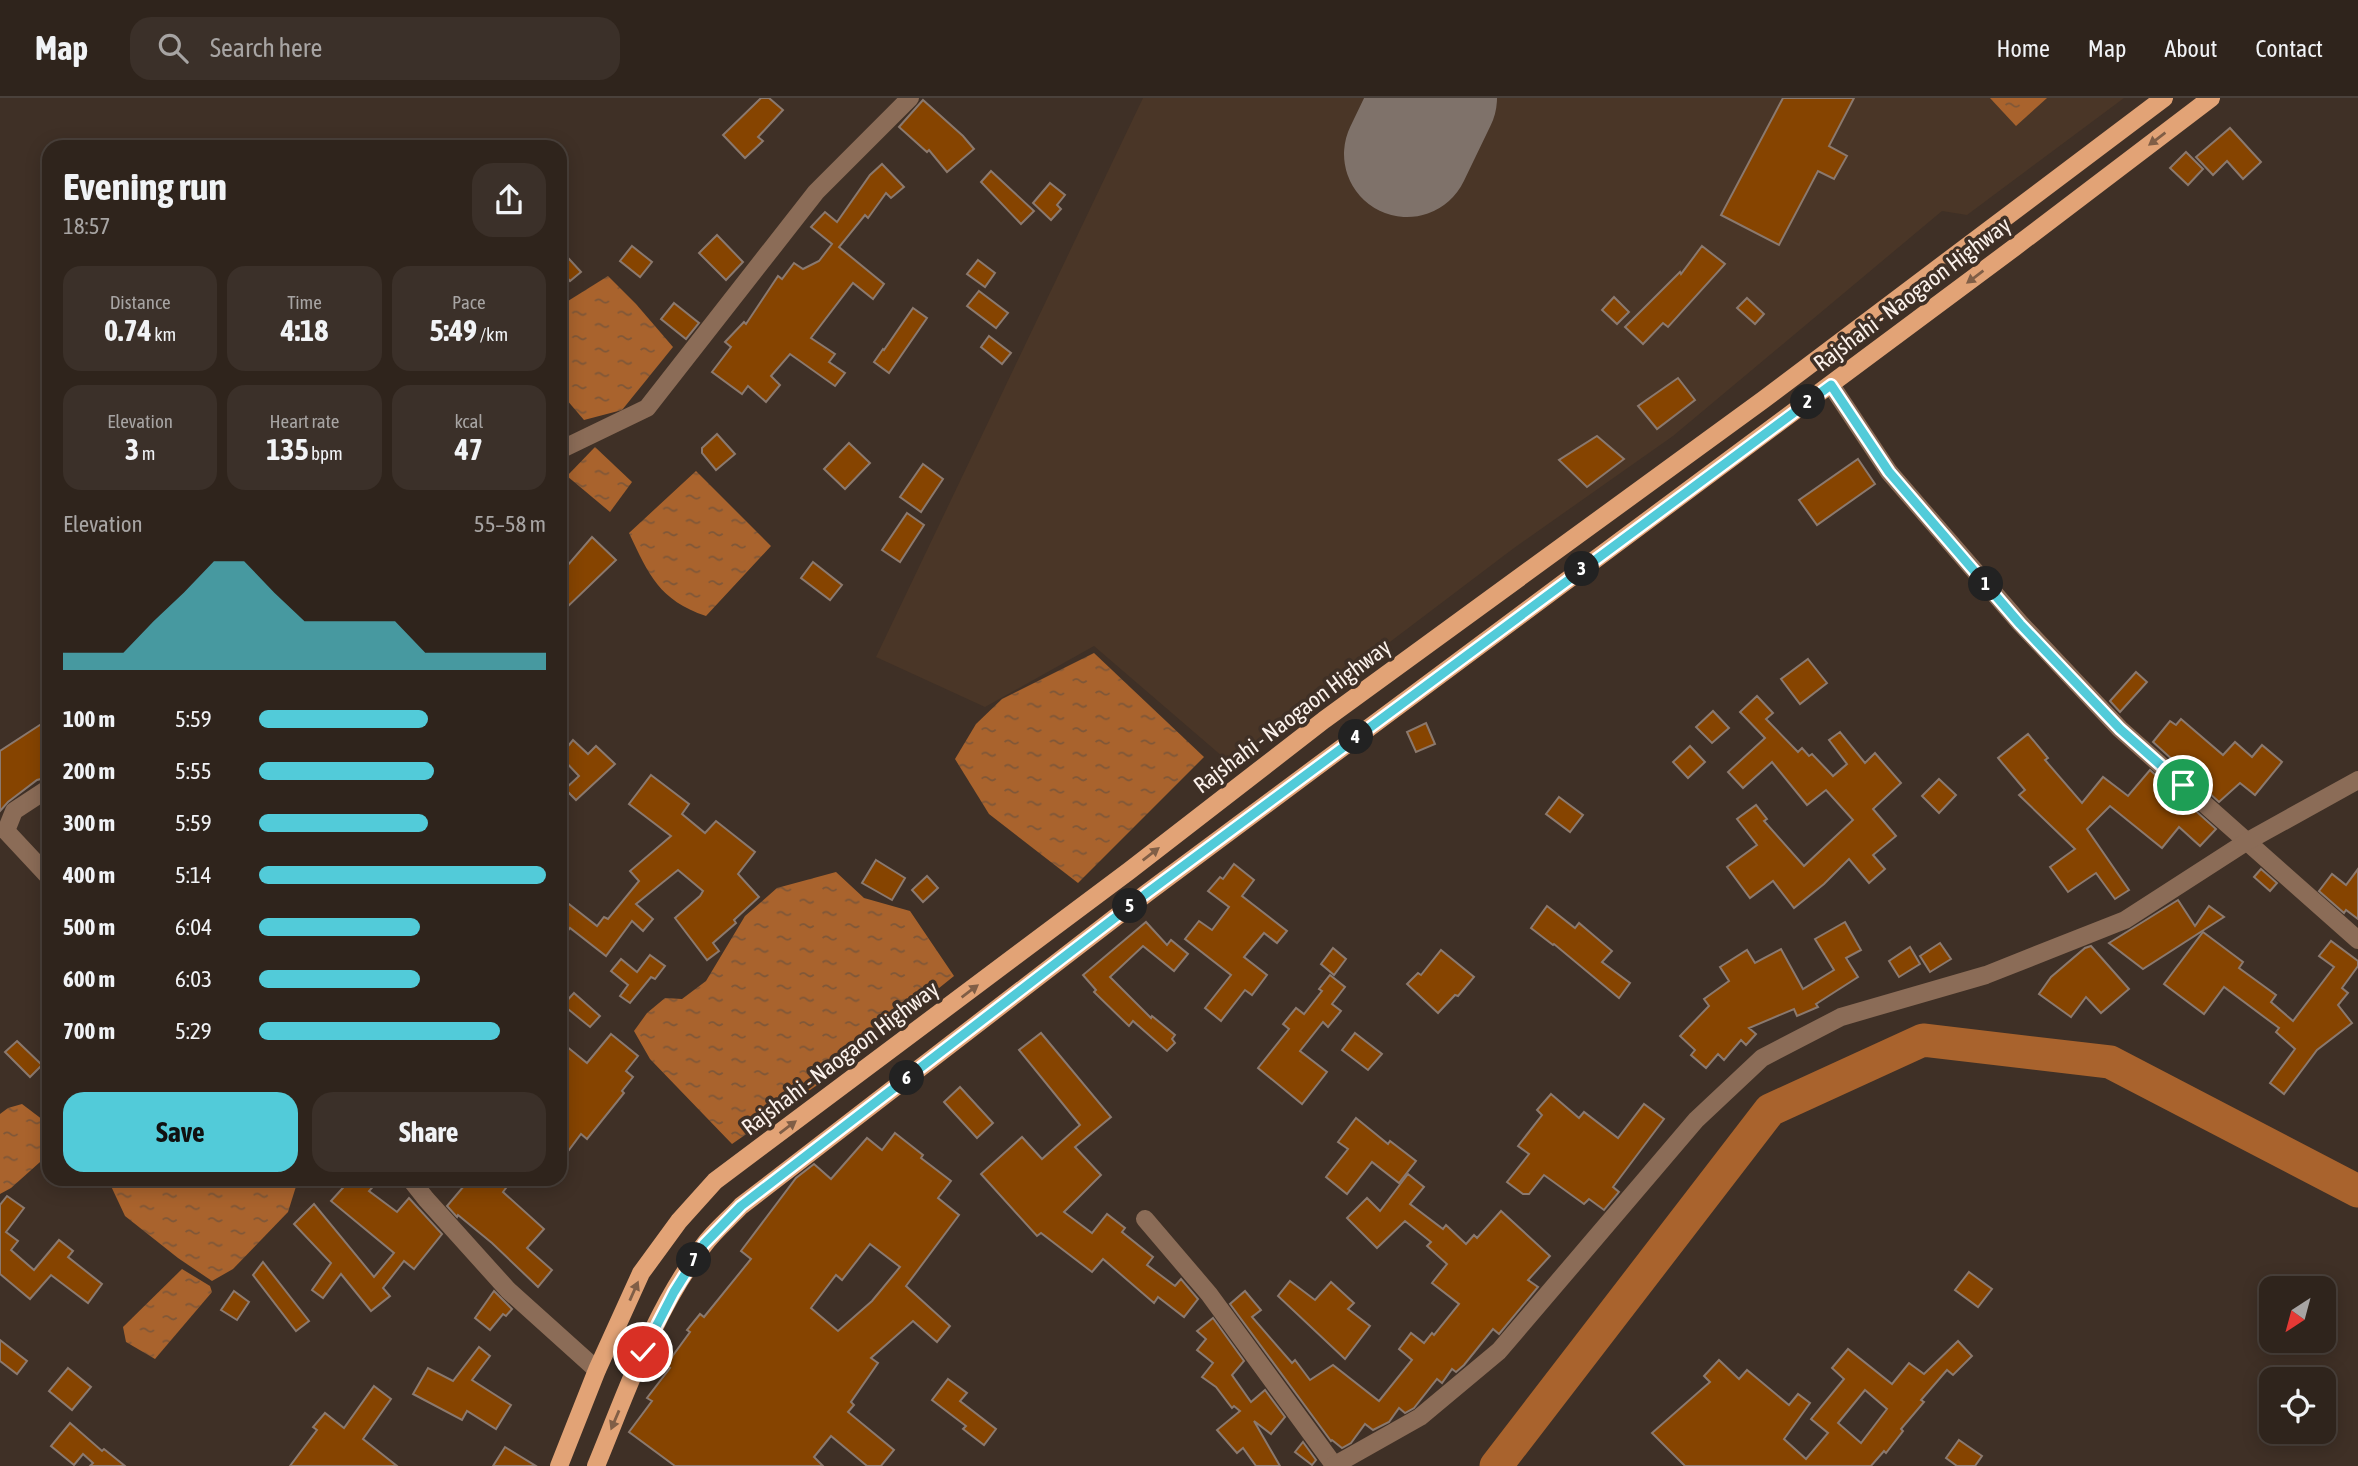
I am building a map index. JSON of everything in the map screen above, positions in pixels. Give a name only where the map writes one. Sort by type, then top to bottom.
[{"type":"main road","name":"Rajshahi - Naogaon Highway","points":[[559,1466],[597,1370],[641,1273],[679,1221],[715,1181],[1129,871],[1324,720],[1763,400],[2164,98]]},
{"type":"main road","name":"Rajshahi - Naogaon Highway","points":[[596,1466],[643,1352],[674,1292],[704,1244],[741,1206],[1157,885],[1831,385],[2211,98]]},
{"type":"main road","points":[[1763,400],[1779,423]]},
{"type":"street","points":[[567,447],[647,408],[816,192],[911,98]]},
{"type":"street","points":[[1831,385],[1889,472],[2020,624],[2120,729],[2358,940]]},
{"type":"street","points":[[1145,1219],[1209,1294],[1334,1466],[1420,1417],[1499,1351],[1696,1120],[1762,1058],[1841,1017],[1986,975],[2125,920],[2246,842],[2358,780]]},
{"type":"street","points":[[42,793],[14,811],[3,833],[42,870]]},
{"type":"street","points":[[416,1186],[508,1290],[597,1370]]},
{"type":"shaded area","points":[[1143,98],[2124,98],[1967,215],[1942,211],[1673,436],[1514,548],[1230,763],[1094,646],[985,707],[876,657]]},
{"type":"water","points":[[1990,98],[2047,98],[2016,126]]},
{"type":"water","points":[[608,276],[673,347],[622,410],[584,420],[567,400],[567,302]]},
{"type":"water","points":[[595,447],[632,482],[610,512],[567,476]]},
{"type":"water","points":[[696,471],[771,546],[706,616],[690,610],[666,594],[650,574],[629,533]]},
{"type":"water","points":[[1094,653],[1204,757],[1078,883],[989,814],[955,759],[976,724],[1002,699]]},
{"type":"water","points":[[836,872],[864,898],[910,911],[954,976],[826,1079],[732,1144],[650,1059],[634,1031],[647,1013],[665,998],[682,999],[706,981],[745,916],[777,888]]},
{"type":"water","points":[[22,1104],[42,1121],[42,1160],[11,1188],[0,1194],[0,1114],[8,1108]]},
{"type":"water","points":[[111,1186],[296,1186],[288,1212],[233,1269],[212,1281],[125,1216]]},
{"type":"water","points":[[182,1269],[210,1286],[212,1292],[155,1359],[126,1342],[123,1327]]},
{"type":"building","points":[[761,98],[769,98],[783,110],[758,137],[763,141],[745,158],[723,135]]},
{"type":"building","points":[[1783,98],[1854,98],[1829,146],[1847,156],[1834,179],[1818,171],[1779,245],[1721,215]]},
{"type":"building","points":[[923,100],[974,149],[947,172],[929,150],[927,152],[899,127]]},
{"type":"building","points":[[2230,128],[2261,162],[2243,179],[2227,161],[2213,175],[2196,157]]},
{"type":"building","points":[[2186,152],[2203,169],[2188,185],[2170,168]]},
{"type":"building","points":[[882,164],[904,187],[891,198],[886,193],[868,218],[865,215],[839,247],[884,284],[873,299],[853,283],[811,338],[835,354],[829,362],[845,373],[835,386],[790,354],[771,376],[780,385],[766,402],[748,386],[742,394],[712,372],[731,347],[725,342],[744,322],[746,324],[778,276],[782,279],[794,263],[803,269],[819,261],[832,244],[811,227],[825,212],[837,222],[870,175]]},
{"type":"building","points":[[991,171],[1034,211],[1021,224],[981,182]]},
{"type":"building","points":[[1050,183],[1065,195],[1057,205],[1061,209],[1051,220],[1033,203]]},
{"type":"building","points":[[717,235],[743,262],[726,280],[699,253]]},
{"type":"building","points":[[632,246],[652,262],[640,277],[620,261]]},
{"type":"building","points":[[1702,246],[1725,264],[1668,327],[1663,323],[1643,344],[1625,327],[1680,272],[1681,274]]},
{"type":"building","points":[[567,257],[581,272],[570,281],[567,278]]},
{"type":"building","points":[[978,260],[995,273],[985,287],[967,274]]},
{"type":"building","points":[[979,291],[1008,313],[996,328],[967,306]]},
{"type":"building","points":[[1614,297],[1629,312],[1617,324],[1602,310]]},
{"type":"building","points":[[1747,298],[1764,314],[1755,324],[1737,308]]},
{"type":"building","points":[[674,303],[699,323],[686,339],[661,319]]},
{"type":"building","points":[[913,308],[927,318],[889,373],[874,362]]},
{"type":"building","points":[[989,336],[1011,353],[1002,364],[981,347]]},
{"type":"building","points":[[1678,378],[1695,400],[1657,429],[1638,406]]},
{"type":"building","points":[[717,434],[735,454],[716,470],[702,453],[702,448]]},
{"type":"building","points":[[1597,436],[1624,459],[1587,487],[1559,460]]},
{"type":"building","points":[[849,443],[870,463],[845,489],[824,469]]},
{"type":"building","points":[[1858,459],[1875,484],[1817,525],[1799,500]]},
{"type":"building","points":[[923,464],[943,479],[921,512],[900,497]]},
{"type":"building","points":[[907,513],[924,525],[900,562],[882,550]]},
{"type":"building","points":[[592,537],[616,560],[567,607],[567,566]]},
{"type":"building","points":[[813,562],[842,585],[830,600],[801,578]]},
{"type":"building","points":[[1808,659],[1827,683],[1800,704],[1781,679]]},
{"type":"building","points":[[2136,672],[2147,682],[2120,712],[2110,701]]},
{"type":"building","points":[[1757,696],[1773,713],[1766,719],[1798,752],[1802,748],[1809,756],[1812,754],[1833,776],[1847,764],[1829,740],[1840,732],[1865,763],[1875,753],[1901,783],[1873,809],[1896,836],[1873,855],[1885,869],[1869,883],[1849,859],[1794,908],[1773,881],[1750,898],[1727,867],[1757,845],[1737,819],[1756,805],[1767,819],[1764,821],[1804,866],[1853,820],[1826,790],[1807,805],[1772,762],[1743,788],[1728,772],[1765,738],[1740,712]]},
{"type":"building","points":[[1713,711],[1729,728],[1712,743],[1696,727]]},
{"type":"building","points":[[2181,719],[2223,755],[2235,742],[2252,757],[2262,745],[2282,762],[2255,795],[2240,783],[2219,802],[2153,742],[2170,721],[2176,725]]},
{"type":"building","points":[[1426,723],[1435,744],[1416,752],[1407,732]]},
{"type":"building","points":[[42,724],[42,779],[8,802],[0,811],[0,751]]},
{"type":"building","points":[[2028,734],[2048,758],[2045,760],[2082,803],[2103,777],[2128,796],[2150,770],[2216,829],[2200,846],[2179,827],[2162,848],[2110,806],[2087,829],[2129,890],[2115,899],[2096,873],[2068,892],[2050,867],[2075,849],[2019,795],[2025,790],[1998,758]]},
{"type":"building","points":[[573,740],[588,754],[596,746],[615,764],[576,800],[567,791],[567,787],[579,776],[567,763],[567,747]]},
{"type":"building","points":[[1690,746],[1705,762],[1688,778],[1673,762]]},
{"type":"building","points":[[651,775],[689,804],[682,814],[705,833],[716,821],[755,852],[738,874],[759,897],[734,920],[736,923],[713,943],[719,951],[707,960],[675,918],[703,891],[678,870],[636,904],[653,919],[643,931],[632,921],[606,956],[570,928],[567,932],[567,902],[597,926],[604,917],[608,919],[639,881],[630,871],[671,836],[629,804]]},
{"type":"building","points":[[1939,779],[1956,795],[1939,813],[1922,796]]},
{"type":"building","points":[[1559,797],[1583,815],[1570,832],[1546,814]]},
{"type":"building","points":[[876,860],[905,878],[892,900],[862,883]]},
{"type":"building","points":[[1234,864],[1254,880],[1242,896],[1287,931],[1277,943],[1264,933],[1244,957],[1267,975],[1252,995],[1245,990],[1221,1021],[1205,1008],[1231,975],[1185,939],[1199,921],[1212,930],[1229,907],[1208,891],[1220,877],[1223,879]]},
{"type":"building","points":[[2261,869],[2277,883],[2270,891],[2254,877]]},
{"type":"building","points":[[2358,869],[2358,919],[2346,910],[2344,913],[2319,891],[2332,874],[2346,885]]},
{"type":"building","points":[[927,876],[938,888],[923,902],[912,890]]},
{"type":"building","points":[[2178,900],[2195,926],[2209,906],[2224,917],[2143,969],[2109,943]]},
{"type":"building","points":[[1547,906],[1575,928],[1579,923],[1612,951],[1602,962],[1630,983],[1619,998],[1531,928]]},
{"type":"building","points":[[1146,922],[1167,945],[1171,940],[1188,954],[1174,971],[1143,946],[1110,977],[1151,1018],[1152,1016],[1175,1035],[1172,1039],[1175,1043],[1167,1051],[1133,1021],[1129,1026],[1094,992],[1096,990],[1083,975]]},
{"type":"building","points":[[1845,922],[1861,950],[1846,958],[1858,977],[1816,1004],[1818,1007],[1797,1016],[1794,1009],[1749,1028],[1756,1034],[1746,1045],[1741,1040],[1724,1060],[1718,1054],[1706,1068],[1691,1055],[1695,1050],[1680,1036],[1709,1006],[1704,999],[1729,981],[1720,967],[1747,950],[1755,963],[1781,949],[1803,989],[1834,970],[1815,939]]},
{"type":"building","points":[[2203,932],[2243,962],[2239,968],[2276,995],[2271,1002],[2293,1021],[2334,967],[2319,956],[2331,941],[2358,961],[2358,966],[2342,988],[2348,993],[2338,1005],[2352,1023],[2317,1050],[2284,1094],[2270,1083],[2295,1049],[2276,1032],[2279,1028],[2224,987],[2204,1014],[2164,984]]},
{"type":"building","points":[[1940,943],[1951,959],[1930,972],[1920,956]]},
{"type":"building","points":[[2091,946],[2129,989],[2101,1013],[2086,997],[2071,1017],[2039,994],[2051,977]]},
{"type":"building","points":[[1910,947],[1920,964],[1899,977],[1889,961]]},
{"type":"building","points":[[1333,948],[1346,959],[1334,975],[1321,964]]},
{"type":"building","points":[[1441,950],[1474,977],[1458,996],[1455,995],[1438,1013],[1407,984],[1418,973],[1421,975]]},
{"type":"building","points":[[650,955],[665,966],[655,979],[651,977],[630,1003],[620,996],[628,985],[611,971],[621,959],[637,972]]},
{"type":"building","points":[[1330,975],[1345,987],[1332,1004],[1341,1011],[1328,1027],[1323,1022],[1300,1051],[1327,1072],[1302,1104],[1258,1068],[1289,1029],[1283,1024],[1296,1008],[1304,1014],[1322,991],[1319,989]]},
{"type":"building","points":[[574,993],[600,1016],[590,1027],[567,1008],[567,1001]]},
{"type":"building","points":[[1041,1033],[1111,1117],[1075,1147],[1101,1175],[1064,1212],[1092,1233],[1107,1214],[1125,1228],[1122,1232],[1153,1257],[1147,1265],[1175,1286],[1181,1279],[1198,1299],[1184,1317],[1158,1297],[1154,1303],[1103,1259],[1092,1272],[1041,1233],[1037,1236],[981,1174],[1022,1137],[1042,1159],[1080,1125],[1019,1050]]},
{"type":"building","points":[[1355,1033],[1382,1054],[1368,1070],[1342,1050]]},
{"type":"building","points":[[611,1034],[638,1056],[626,1071],[633,1077],[622,1091],[624,1093],[587,1139],[581,1134],[567,1153],[567,1047],[587,1063]]},
{"type":"building","points":[[17,1041],[42,1065],[30,1077],[5,1052]]},
{"type":"building","points":[[960,1087],[993,1123],[977,1138],[944,1102]]},
{"type":"building","points":[[1551,1094],[1579,1118],[1584,1112],[1618,1138],[1644,1104],[1664,1119],[1613,1187],[1619,1192],[1604,1210],[1589,1199],[1584,1204],[1544,1175],[1529,1194],[1523,1194],[1507,1182],[1529,1154],[1518,1146],[1542,1115],[1537,1110]]},
{"type":"building","points":[[1356,1118],[1388,1144],[1390,1141],[1416,1161],[1399,1183],[1372,1162],[1347,1194],[1326,1177],[1348,1149],[1338,1142]]},
{"type":"building","points":[[895,1133],[923,1155],[921,1158],[951,1181],[938,1198],[959,1215],[906,1286],[950,1326],[937,1342],[913,1321],[871,1358],[878,1363],[851,1402],[854,1405],[848,1412],[894,1450],[881,1466],[867,1466],[831,1436],[814,1457],[823,1466],[675,1466],[629,1432],[652,1401],[647,1398],[670,1368],[666,1365],[690,1332],[687,1330],[700,1314],[704,1317],[751,1259],[741,1251],[796,1178],[814,1164],[831,1179],[867,1138],[882,1150]],"holes":[[[870,1244],[900,1267],[872,1301],[838,1331],[811,1308],[836,1275],[842,1280]]]},
{"type":"building","points":[[1408,1174],[1424,1187],[1410,1204],[1443,1229],[1446,1225],[1466,1244],[1474,1235],[1477,1238],[1501,1211],[1550,1256],[1528,1280],[1538,1287],[1499,1334],[1493,1329],[1464,1365],[1456,1372],[1452,1369],[1442,1383],[1437,1379],[1414,1408],[1405,1413],[1399,1408],[1389,1422],[1373,1430],[1365,1424],[1351,1443],[1342,1448],[1331,1441],[1230,1304],[1245,1291],[1261,1310],[1252,1317],[1292,1363],[1295,1360],[1310,1380],[1333,1365],[1379,1401],[1412,1360],[1399,1349],[1411,1333],[1424,1343],[1459,1304],[1432,1283],[1447,1264],[1427,1246],[1431,1242],[1405,1221],[1377,1248],[1347,1218],[1367,1198],[1380,1211]]},
{"type":"building","points":[[345,1186],[374,1186],[369,1191],[397,1212],[409,1198],[442,1234],[414,1269],[404,1261],[383,1288],[390,1296],[371,1311],[341,1274],[323,1298],[312,1290],[331,1263],[294,1224],[314,1204],[374,1277],[394,1253],[331,1201]]},
{"type":"building","points":[[464,1186],[508,1186],[503,1192],[544,1229],[527,1248],[552,1270],[538,1287],[492,1243],[458,1215],[457,1217],[447,1206]]},
{"type":"building","points":[[7,1196],[24,1208],[6,1232],[18,1241],[11,1250],[34,1270],[59,1240],[73,1251],[68,1257],[102,1284],[88,1303],[51,1275],[30,1299],[0,1274],[0,1205]]},
{"type":"building","points":[[263,1262],[309,1321],[296,1331],[253,1275]]},
{"type":"building","points":[[1969,1272],[1992,1289],[1978,1307],[1955,1290]]},
{"type":"building","points":[[1290,1281],[1315,1300],[1331,1282],[1354,1303],[1348,1309],[1370,1326],[1345,1359],[1278,1296]]},
{"type":"building","points":[[234,1291],[249,1302],[237,1320],[221,1310]]},
{"type":"building","points":[[494,1291],[512,1309],[506,1316],[503,1314],[490,1330],[475,1318]]},
{"type":"building","points":[[1213,1318],[1244,1361],[1232,1375],[1251,1402],[1265,1390],[1285,1417],[1271,1434],[1254,1421],[1280,1466],[1256,1466],[1243,1448],[1237,1453],[1217,1430],[1240,1411],[1234,1406],[1232,1408],[1216,1387],[1202,1377],[1213,1363],[1197,1350],[1206,1339],[1197,1331]]},
{"type":"building","points":[[0,1340],[27,1361],[17,1374],[0,1361]]},
{"type":"building","points":[[1958,1341],[1972,1356],[1953,1375],[1947,1370],[1921,1400],[1924,1402],[1901,1429],[1903,1431],[1886,1453],[1884,1451],[1871,1466],[1685,1466],[1652,1433],[1710,1382],[1704,1376],[1719,1360],[1739,1379],[1747,1370],[1789,1405],[1798,1394],[1810,1403],[1784,1439],[1806,1459],[1828,1433],[1811,1419],[1844,1379],[1832,1368],[1848,1349],[1892,1384],[1909,1363],[1924,1374]],"holes":[[[1865,1390],[1887,1409],[1861,1443],[1838,1423]]]},
{"type":"building","points":[[479,1347],[490,1356],[472,1380],[511,1405],[496,1429],[467,1411],[462,1420],[413,1394],[428,1368],[453,1381]]},
{"type":"building","points":[[68,1368],[91,1387],[72,1410],[49,1391]]},
{"type":"building","points":[[948,1379],[967,1393],[960,1401],[996,1429],[984,1445],[963,1429],[966,1426],[932,1400]]},
{"type":"building","points":[[374,1386],[391,1399],[363,1439],[397,1466],[290,1466],[317,1430],[313,1427],[325,1413],[344,1428]]},
{"type":"building","points":[[70,1423],[102,1451],[104,1449],[125,1466],[90,1466],[93,1463],[83,1454],[74,1465],[51,1446]]},
{"type":"building","points":[[1959,1440],[1982,1456],[1975,1466],[1957,1466],[1946,1458]]},
{"type":"building","points":[[1303,1442],[1316,1460],[1312,1465],[1295,1452]]},
{"type":"building","points":[[505,1447],[536,1466],[493,1466]]},
{"type":"waterway","points":[[1496,1466],[1770,1110],[1923,1040],[2110,1062],[2358,1191]]},
{"type":"runway","points":[[1407,154],[1434,98]]},
{"type":"route","points":[[643,1352],[674,1292],[704,1244],[741,1206],[1147,893],[1831,385],[1889,472],[2020,624],[2120,729],[2183,785]]}]
